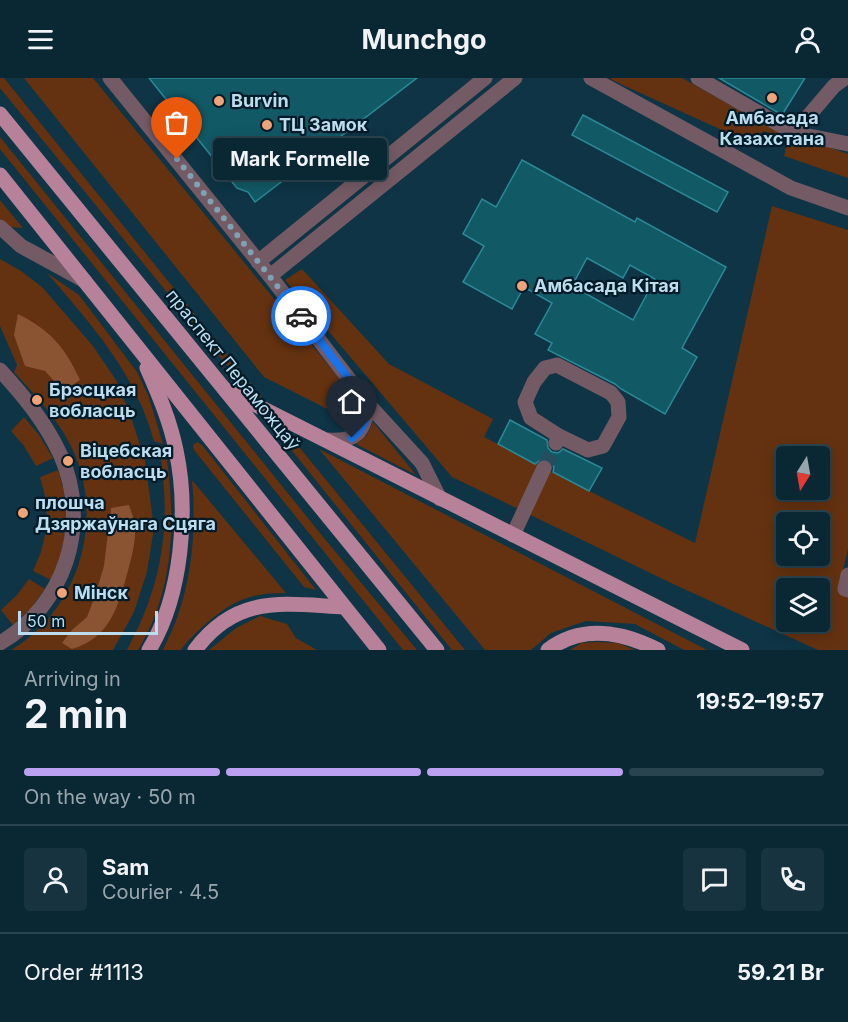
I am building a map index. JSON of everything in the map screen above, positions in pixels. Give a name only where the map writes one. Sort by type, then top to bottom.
[{"type":"main road","name":"праспект Пераможцаў","points":[[0,114],[437,650]]},
{"type":"main road","points":[[0,175],[379,650]]},
{"type":"main road","points":[[138,349],[163,404],[171,429],[177,451],[181,494],[181,536],[175,579],[166,615],[149,650]]},
{"type":"main road","points":[[222,388],[742,650]]},
{"type":"main road","points":[[195,650],[204,638],[218,626],[252,607],[276,603],[344,607]]},
{"type":"main road","points":[[548,650],[581,633],[609,633],[643,642],[658,650]]},
{"type":"street","points":[[110,78],[270,276],[368,404],[422,463],[440,498]]},
{"type":"street","points":[[258,262],[485,78]]},
{"type":"street","points":[[270,276],[515,78]]},
{"type":"street","points":[[591,78],[791,188],[848,208]]},
{"type":"street","points":[[698,78],[794,133],[848,144]]},
{"type":"street","points":[[794,133],[834,86],[845,78]]},
{"type":"street","points":[[0,227],[21,246],[85,281]]},
{"type":"street","points":[[557,365],[611,393],[618,402],[619,417],[603,446],[588,450],[557,440],[531,418],[525,402],[534,382],[545,368],[557,365]]},
{"type":"street","points":[[0,370],[38,415],[56,446],[70,480],[74,519],[69,553],[48,600],[27,624],[0,643]]},
{"type":"street","points":[[328,440],[344,441],[360,432],[367,418],[368,404]]},
{"type":"street","points":[[513,535],[544,468]]},
{"type":"street","points":[[848,575],[845,589],[848,590]]},
{"type":"shaded area","points":[[0,78],[4,78],[264,400],[242,383],[228,367],[0,88]]},
{"type":"shaded area","points":[[24,78],[93,78],[361,405],[360,416],[355,423],[264,377]]},
{"type":"shaded area","points":[[610,78],[682,78],[762,123],[848,154],[848,178],[784,156],[788,139],[763,131],[757,146]]},
{"type":"shaded area","points":[[0,137],[417,650],[403,650],[0,149]]},
{"type":"shaded area","points":[[0,200],[23,228],[10,227],[0,219]]},
{"type":"shaded area","points":[[772,206],[848,230],[848,549],[838,590],[848,596],[848,650],[818,650],[779,632],[830,632],[830,578],[776,578],[776,631],[671,583],[452,477],[285,280],[302,269],[389,364],[493,419],[484,437],[695,543]]},
{"type":"shaded area","points":[[0,259],[42,287],[93,346],[116,380],[145,461],[154,528],[147,572],[134,612],[113,650],[11,650],[35,632],[55,611],[70,586],[80,559],[86,530],[86,501],[81,472],[70,444],[37,397],[14,372],[17,365],[0,326]]},
{"type":"shaded area","points":[[47,273],[79,295],[137,372],[148,395],[163,444],[154,441],[136,394],[110,351]]},
{"type":"shaded area","points":[[18,314],[48,333],[62,349],[80,380],[63,391],[45,371],[25,366],[14,335]]},
{"type":"shaded area","points":[[24,417],[39,435],[53,458],[36,466],[24,446],[11,431]]},
{"type":"shaded area","points":[[373,422],[416,475],[356,444],[367,435]]},
{"type":"shaded area","points":[[277,432],[295,442],[465,650],[452,650]]},
{"type":"shaded area","points":[[197,442],[202,445],[316,590],[304,587],[194,450],[193,445]]},
{"type":"shaded area","points":[[319,449],[707,650],[684,650],[635,624],[586,621],[551,633],[531,650],[485,650]]},
{"type":"shaded area","points":[[161,459],[167,460],[171,509],[171,534],[165,582],[150,628],[138,650],[127,650],[148,604],[161,557],[165,510]]},
{"type":"shaded area","points":[[58,470],[64,492],[66,518],[47,518],[40,477]]},
{"type":"shaded area","points":[[192,480],[286,593],[259,595],[236,602],[210,621],[181,650],[163,650],[178,615],[190,565],[194,514]]},
{"type":"shaded area","points":[[129,505],[135,524],[134,545],[124,587],[115,610],[110,620],[95,637],[72,649],[62,643],[72,630],[87,617],[95,596],[104,566],[111,508]]},
{"type":"shaded area","points":[[46,531],[65,533],[60,559],[51,580],[33,571]]},
{"type":"shaded area","points":[[29,579],[45,589],[31,608],[13,625],[1,610],[17,595]]},
{"type":"shaded area","points":[[260,616],[287,624],[296,638],[317,650],[209,650],[236,628]]},
{"type":"shaded area","points":[[581,643],[618,643],[635,650],[570,650]]},
{"type":"building","name":"ТЦ Замок","points":[[149,78],[417,78],[255,202],[248,192],[237,188]]},
{"type":"building","name":"Амбасада Казахстана","points":[[719,78],[805,78],[782,115]]},
{"type":"building","points":[[583,115],[728,192],[717,212],[572,135]]},
{"type":"building","name":"Амбасада Кітая","points":[[522,160],[635,222],[637,218],[726,267],[682,348],[697,357],[665,414],[615,384],[548,350],[552,343],[535,334],[552,303],[524,287],[512,309],[463,282],[484,246],[463,234],[482,199],[496,207]],"holes":[[[587,258],[623,278],[630,265],[655,279],[633,320],[572,286]]]},
{"type":"building","points":[[510,420],[547,440],[548,448],[552,452],[558,453],[563,449],[602,468],[589,491],[553,472],[554,467],[549,459],[543,458],[535,464],[498,444]]},
{"type":"tunnel","points":[[544,468],[556,443]]},
{"type":"way so far","points":[[177,159],[301,316]]},
{"type":"place","name":"Амбасада Казахстана","points":[[772,98]]},
{"type":"place","name":"Burvin","points":[[219,101]]},
{"type":"place","name":"ТЦ Замок","points":[[267,125]]},
{"type":"place","name":"Mark Formelle","points":[[177,159]]},
{"type":"place","name":"Амбасада Кітая","points":[[522,286]]},
{"type":"place","name":"Брэсцкая вобласць","points":[[37,400]]},
{"type":"place","name":"Віцебская вобласць","points":[[68,461]]},
{"type":"place","name":"плошча Дзяржаўнага Сцяга","points":[[23,513]]},
{"type":"place","name":"Мінск","points":[[62,593]]},
{"type":"route","points":[[301,316],[368,404],[367,418],[360,432],[352,438]]}]
